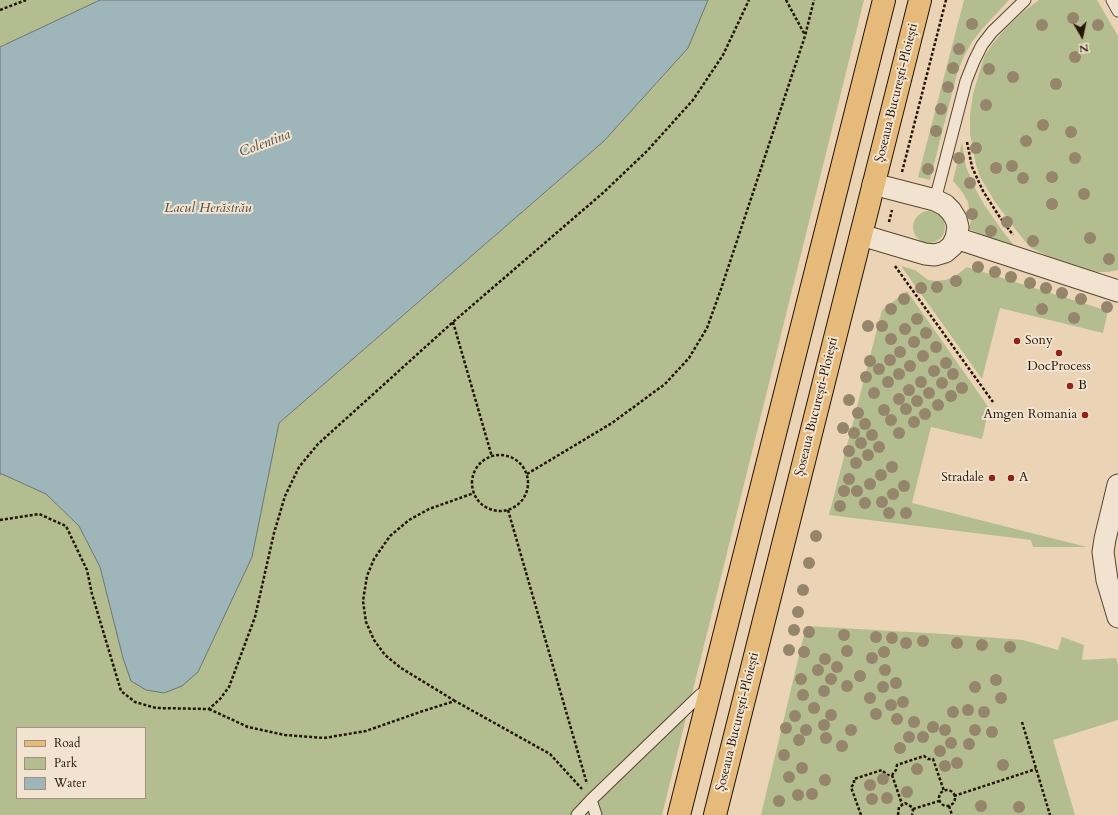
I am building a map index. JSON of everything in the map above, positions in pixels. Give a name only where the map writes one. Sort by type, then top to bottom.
[{"type":"main road","points":[[679,815],[884,0]]},
{"type":"main road","name":"Șoseaua București-Ploiești","points":[[715,815],[920,0]]},
{"type":"main road","points":[[911,36],[925,0]]},
{"type":"street","points":[[861,235],[883,245],[925,254],[945,252],[952,246],[956,238],[958,228],[951,211],[945,205],[935,200],[873,184]]},
{"type":"street","points":[[956,238],[1118,291]]},
{"type":"street","points":[[1118,485],[1104,539],[1103,552],[1107,580],[1118,617]]},
{"type":"lane","points":[[935,200],[966,81],[974,61],[982,45],[992,32],[1025,0]]},
{"type":"lane","points":[[1112,0],[1118,11]]},
{"type":"lane","points":[[577,815],[700,695],[712,687]]},
{"type":"lane","points":[[591,800],[596,815]]},
{"type":"path","points":[[0,10],[26,0]]},
{"type":"path","points":[[209,709],[220,699],[229,687],[255,617],[284,496],[299,467],[318,444],[453,322],[604,192],[647,151],[693,100],[723,55],[749,0]]},
{"type":"path","points":[[786,0],[805,36]]},
{"type":"path","points":[[527,474],[612,423],[665,384],[689,358],[707,328],[805,36],[814,0]]},
{"type":"path","points":[[946,0],[883,245],[993,402]]},
{"type":"path","points":[[966,136],[972,167],[983,191],[999,216],[1016,238]]},
{"type":"path","points":[[453,322],[492,457]]},
{"type":"path","points":[[503,455],[515,459],[522,465],[527,474],[527,492],[520,503],[508,510],[492,510],[481,503],[474,493],[474,473],[479,465],[492,457],[503,455]]},
{"type":"path","points":[[474,493],[428,509],[409,520],[390,536],[374,559],[367,576],[363,601],[366,622],[374,640],[385,655],[401,668],[455,701],[550,754],[591,800]]},
{"type":"path","points":[[508,510],[591,800]]},
{"type":"path","points":[[0,520],[39,514],[66,526],[87,570],[92,594],[121,691],[135,702],[156,708],[209,709],[248,727],[284,735],[324,738],[366,732],[455,701]]},
{"type":"path","points":[[1022,722],[1050,815]]},
{"type":"path","points":[[892,775],[896,770],[897,765],[924,756],[928,759],[933,759],[944,791]]},
{"type":"path","points":[[954,796],[1036,769]]},
{"type":"path","points":[[860,815],[851,787],[854,784],[854,779],[882,770],[887,775],[892,775]]},
{"type":"path","points":[[892,775],[902,804]]},
{"type":"path","points":[[944,791],[949,791],[954,796]]},
{"type":"path","points":[[944,791],[939,796],[939,800],[942,805],[949,806]]},
{"type":"path","points":[[949,806],[954,801],[954,796]]},
{"type":"path","points":[[913,809],[939,800]]},
{"type":"path","points":[[897,815],[898,807],[902,804],[908,804],[913,809]]},
{"type":"path","points":[[949,806],[952,815]]},
{"type":"path","points":[[912,815],[913,809]]},
{"type":"green space","points":[[0,0],[100,0],[0,47]]},
{"type":"green space","points":[[708,0],[864,0],[662,815],[0,815],[0,474],[46,494],[79,526],[100,567],[123,658],[131,681],[198,672],[252,557],[279,423],[604,141],[688,48]]},
{"type":"green space","points":[[964,0],[1009,0],[983,28],[972,42],[964,56],[957,74],[930,180],[918,177]]},
{"type":"green space","points":[[1039,0],[1097,0],[1118,36],[1118,270],[1108,272],[1092,272],[1069,266],[1031,248],[995,202],[980,177],[976,165],[970,134],[970,115],[973,94],[984,57],[993,43],[1007,27],[1024,11]]},
{"type":"green space","points":[[962,142],[966,167],[977,192],[985,206],[1017,249],[969,229],[971,221],[968,202],[953,181]]},
{"type":"green space","points":[[926,211],[932,211],[942,218],[945,227],[944,233],[938,240],[932,243],[926,243],[916,236],[913,230],[913,224],[920,214]]},
{"type":"green space","points":[[901,266],[915,270],[928,280],[936,281],[954,277],[967,267],[1108,311],[1103,333],[1000,308],[982,379]]},
{"type":"green space","points":[[907,291],[989,408],[982,439],[931,427],[912,503],[1087,547],[1033,547],[1031,540],[829,515],[882,310]]},
{"type":"green space","points":[[806,626],[1023,640],[1058,650],[1062,637],[1084,645],[1082,660],[1116,658],[1118,665],[1118,720],[1053,740],[1075,815],[761,815]]},
{"type":"water","name":"Lacul Herăstrău","points":[[100,0],[708,0],[688,48],[604,141],[279,423],[252,557],[198,672],[182,686],[164,693],[146,690],[131,681],[123,658],[100,567],[79,526],[46,494],[0,474],[0,47]]},
{"type":"place","name":"Sony","points":[[1017,341]]},
{"type":"place","name":"DocProcess","points":[[1059,353]]},
{"type":"place","name":"B","points":[[1070,386]]},
{"type":"place","name":"Amgen Romania","points":[[1085,415]]},
{"type":"place","name":"Stradale","points":[[992,478]]},
{"type":"place","name":"A","points":[[1011,478]]},
{"type":"water label","name":"Colentina","points":[[265,144]]}]
